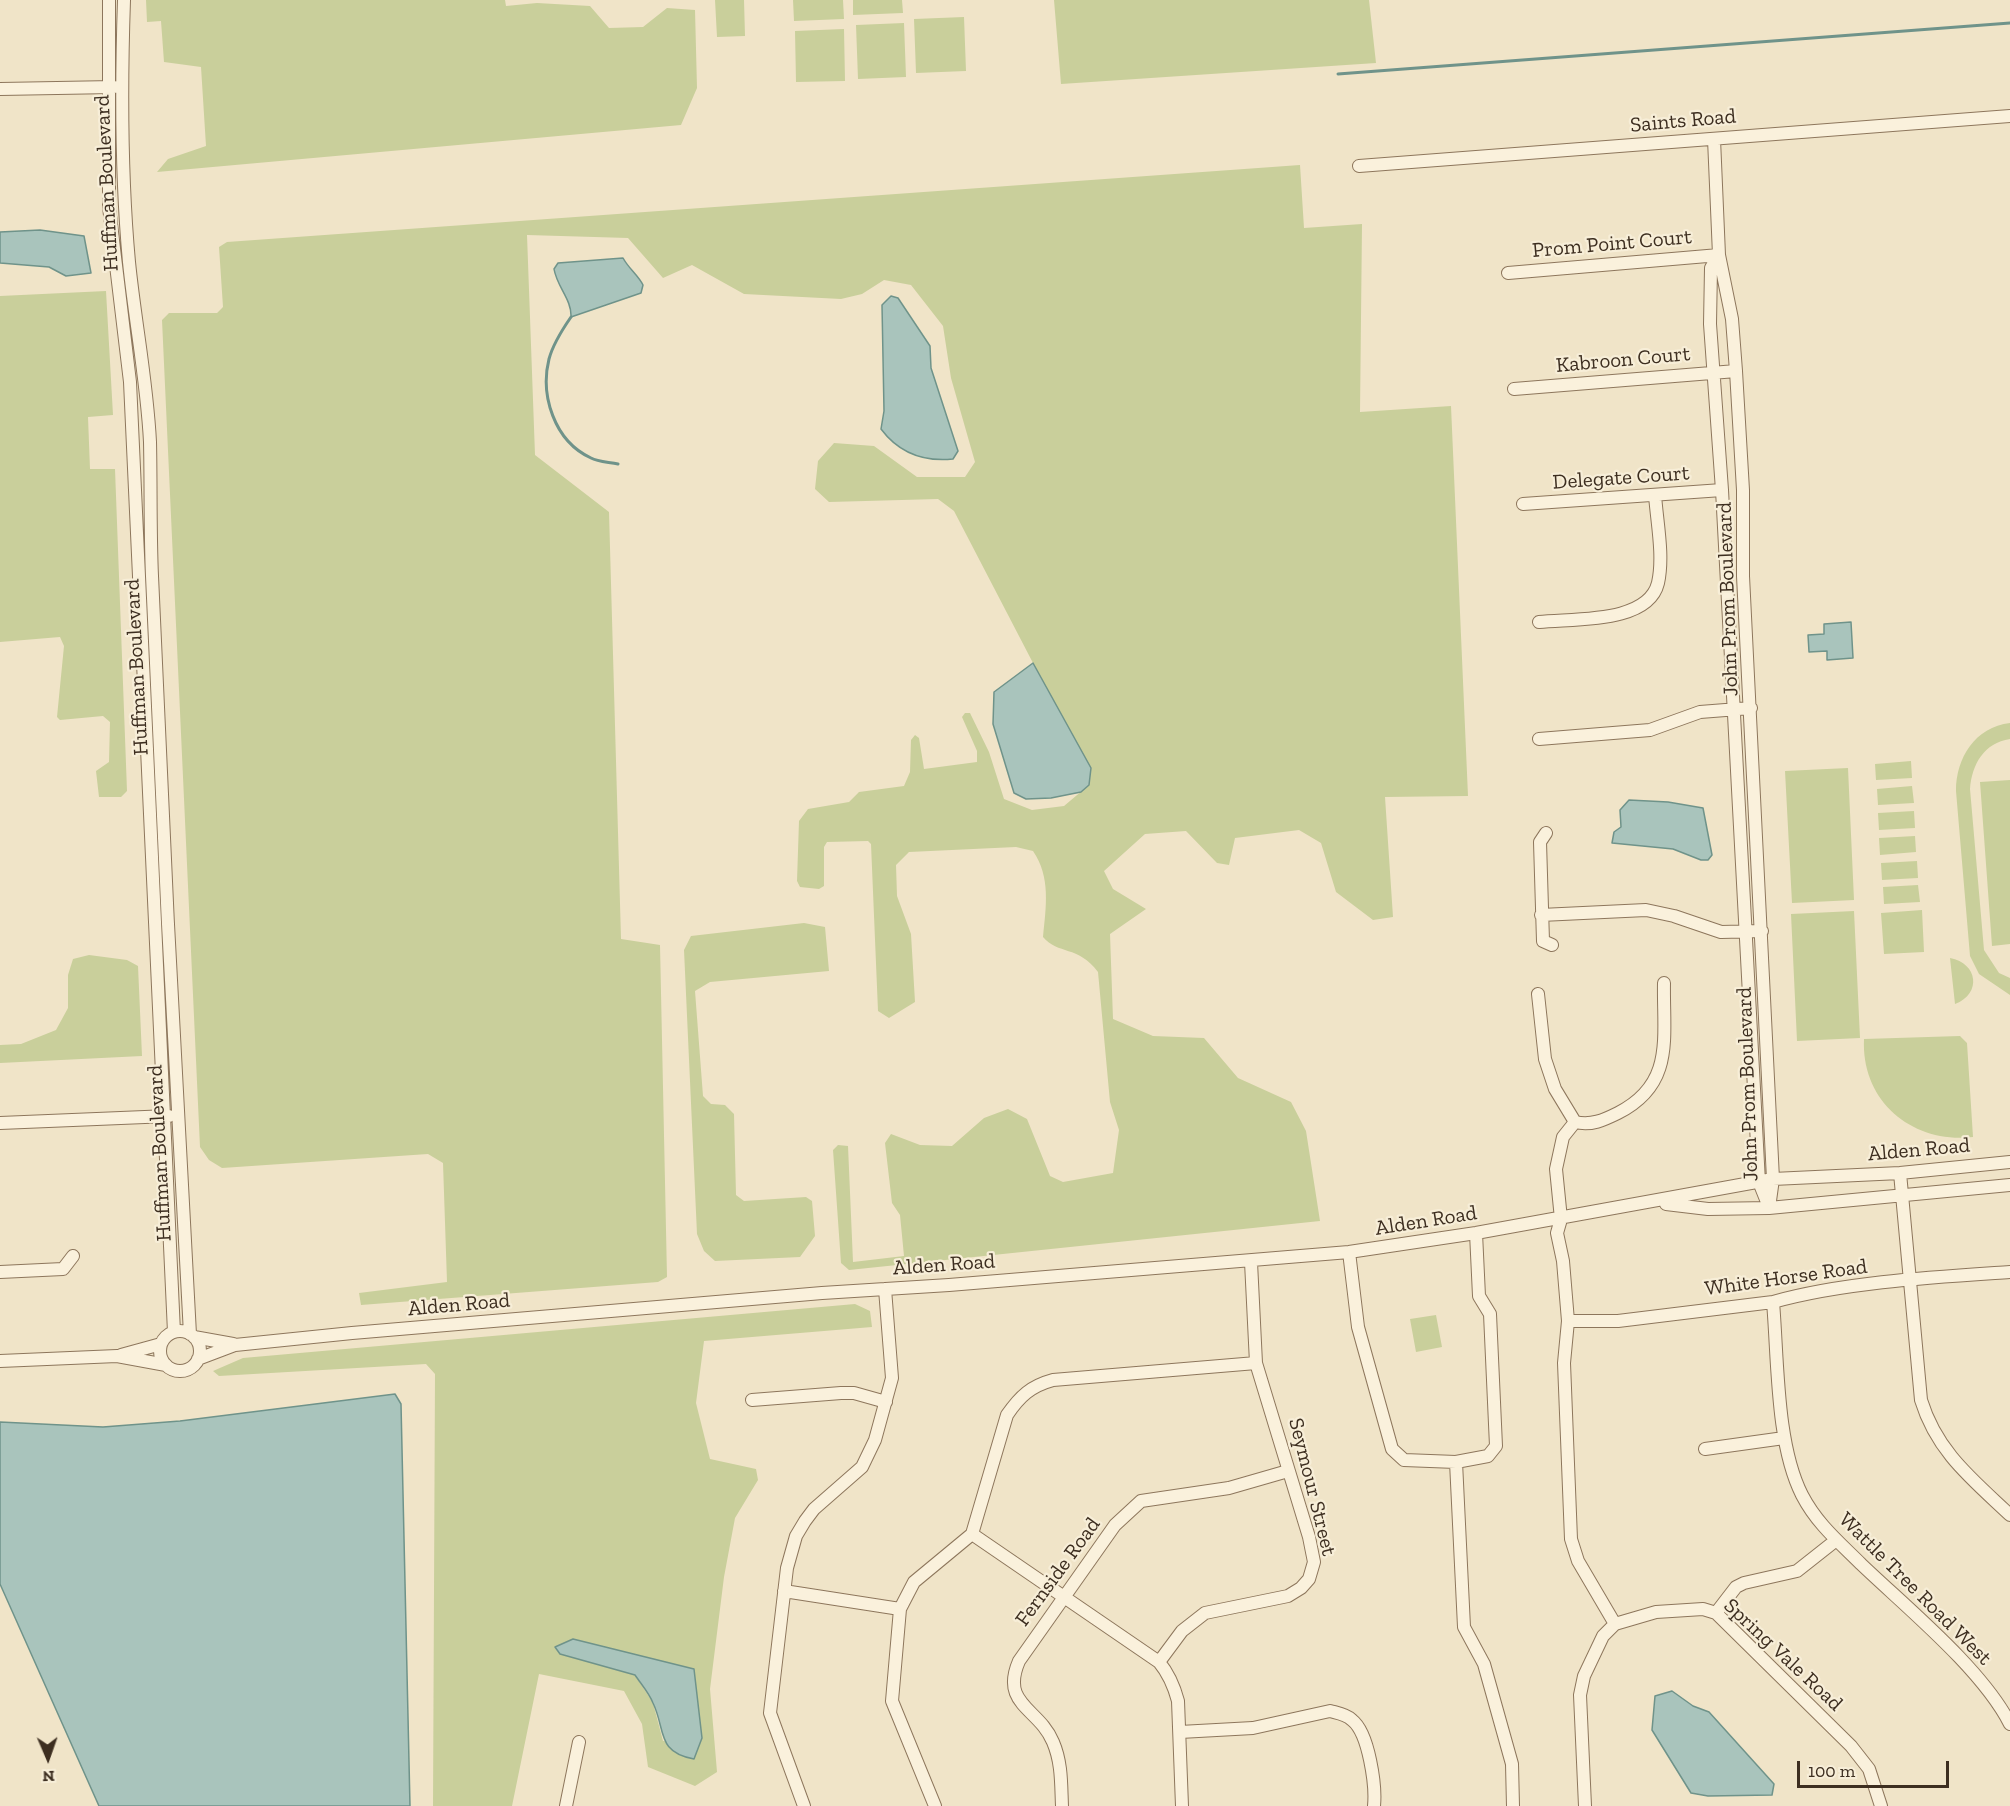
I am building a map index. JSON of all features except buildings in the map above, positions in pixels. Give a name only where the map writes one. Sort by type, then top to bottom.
[{"type":"street","name":"Huffman Boulevard","points":[[109,0],[107,87],[109,207],[130,382],[170,1116],[192,1335]]},
{"type":"street","name":"Huffman Boulevard","points":[[124,0],[121,87],[124,208],[129,266],[146,378],[150,443],[170,1116],[174,1332]]},
{"type":"street","points":[[0,89],[121,87]]},
{"type":"street","name":"Saints Road","points":[[1359,166],[2010,116]]},
{"type":"street","name":"John Prom Boulevard","points":[[1714,139],[1719,255],[1732,319],[1741,454],[1743,576],[1773,1179],[1769,1208]]},
{"type":"street","name":"John Prom Boulevard","points":[[1719,255],[1711,268],[1710,324],[1722,490],[1759,1182],[1769,1208]]},
{"type":"street","name":"Prom Point Court","points":[[1508,273],[1719,255]]},
{"type":"street","name":"Kabroon Court","points":[[1514,389],[1736,371]]},
{"type":"street","points":[[1719,442],[1728,451],[1741,454]]},
{"type":"street","name":"Delegate Court","points":[[1523,504],[1722,490]]},
{"type":"street","points":[[1539,622],[1632,612],[1648,600],[1658,583],[1655,495]]},
{"type":"street","points":[[1539,739],[1650,730],[1700,712],[1751,708]]},
{"type":"street","points":[[1546,833],[1540,842],[1541,915],[1544,941],[1552,945]]},
{"type":"street","points":[[1541,915],[1646,910],[1674,916],[1712,930],[1762,932]]},
{"type":"street","points":[[1575,1122],[1594,1124],[1636,1102],[1651,1089],[1661,1065],[1664,983]]},
{"type":"street","points":[[1539,994],[1545,1059],[1555,1089],[1575,1122]]},
{"type":"street","points":[[0,1123],[170,1116]]},
{"type":"street","points":[[1575,1122],[1563,1137],[1556,1169],[1561,1218],[1557,1233],[1563,1262],[1568,1320],[1564,1363],[1571,1539],[1578,1561],[1615,1624],[1595,1650],[1584,1676],[1580,1695],[1585,1806]]},
{"type":"street","name":"Alden Road","points":[[198,1359],[235,1345],[885,1289],[1251,1262],[1349,1252],[1476,1233],[1773,1179],[1900,1173],[2010,1162]]},
{"type":"street","points":[[1900,1173],[1921,1400],[1928,1424],[1955,1463],[2010,1515]]},
{"type":"street","name":"Alden Road","points":[[1653,1202],[1708,1209],[1769,1208],[1902,1193],[2010,1185]]},
{"type":"street","points":[[1349,1252],[1358,1327],[1392,1449],[1404,1460],[1456,1462],[1488,1456],[1496,1446],[1490,1314],[1479,1296],[1476,1233]]},
{"type":"street","points":[[0,1272],[63,1269],[73,1256]]},
{"type":"street","name":"Seymour Street","points":[[1159,1662],[1182,1630],[1205,1613],[1288,1596],[1302,1588],[1309,1579],[1314,1562],[1275,1420],[1256,1363],[1251,1262]]},
{"type":"street","name":"White Horse Road","points":[[1568,1320],[1618,1321],[1773,1302],[1795,1296],[1910,1281],[2010,1272]]},
{"type":"street","points":[[804,1806],[770,1713],[787,1568],[796,1536],[814,1509],[862,1467],[875,1440],[892,1378],[885,1289]]},
{"type":"street","name":"Wattle Tree Road West","points":[[1773,1302],[1784,1438],[1802,1494],[1834,1541],[1969,1668],[1999,1703],[2010,1724]]},
{"type":"street","points":[[117,1356],[166,1365],[180,1371],[188,1369],[198,1359],[200,1346],[192,1335],[174,1332],[165,1336],[161,1344],[162,1359],[166,1365]]},
{"type":"street","name":"Alden Road","points":[[192,1335],[235,1345]]},
{"type":"street","points":[[0,1361],[117,1356],[161,1344]]},
{"type":"street","points":[[935,1806],[892,1701],[900,1609],[914,1582],[972,1534],[1008,1415],[1026,1391],[1053,1380],[1256,1363]]},
{"type":"street","points":[[752,1400],[854,1393],[886,1402]]},
{"type":"street","points":[[1705,1449],[1784,1438]]},
{"type":"street","points":[[1456,1462],[1464,1627],[1484,1665],[1512,1764],[1513,1806]]},
{"type":"street","name":"Fernside Road","points":[[1062,1806],[1060,1762],[1053,1741],[1043,1724],[1018,1700],[1013,1674],[1019,1661],[1115,1525],[1141,1501],[1229,1488],[1288,1471]]},
{"type":"street","points":[[972,1534],[1159,1662],[1173,1684],[1180,1732],[1182,1806]]},
{"type":"street","points":[[1716,1613],[1736,1587],[1744,1583],[1797,1571],[1834,1541]]},
{"type":"street","points":[[784,1591],[900,1609]]},
{"type":"street","name":"Spring Vale Road","points":[[1615,1624],[1656,1612],[1681,1609],[1702,1609],[1716,1613],[1851,1746],[1869,1769],[1881,1806]]},
{"type":"street","points":[[1180,1732],[1253,1728],[1330,1711],[1353,1720],[1362,1737],[1375,1792],[1374,1806]]},
{"type":"street","points":[[566,1806],[579,1742]]},
{"type":"green space","points":[[146,0],[505,0],[506,6],[537,3],[590,6],[609,28],[643,27],[667,8],[695,10],[697,88],[681,125],[157,172],[168,159],[206,146],[201,67],[164,62],[161,21],[147,22]]},
{"type":"green space","points":[[715,0],[744,0],[745,36],[717,37]]},
{"type":"green space","points":[[793,0],[843,0],[844,19],[794,21]]},
{"type":"green space","points":[[853,0],[902,0],[903,13],[853,15]]},
{"type":"green space","points":[[1054,0],[1369,0],[1376,63],[1061,84]]},
{"type":"green space","points":[[964,17],[966,71],[916,73],[914,19]]},
{"type":"green space","points":[[904,23],[906,77],[858,79],[856,25]]},
{"type":"green space","points":[[844,29],[845,81],[796,82],[795,31]]},
{"type":"green space","points":[[1300,165],[1304,228],[1362,224],[1360,412],[1451,406],[1468,796],[1385,797],[1393,917],[1373,920],[1336,892],[1321,843],[1299,830],[1235,838],[1229,865],[1217,863],[1186,831],[1145,834],[1104,871],[1113,889],[1146,909],[1110,934],[1113,1019],[1153,1036],[1204,1038],[1238,1078],[1291,1102],[1306,1131],[1320,1221],[849,1270],[841,1263],[833,1150],[838,1145],[848,1146],[853,1262],[904,1256],[900,1215],[892,1203],[885,1143],[891,1134],[920,1145],[952,1146],[984,1118],[1008,1109],[1027,1119],[1050,1176],[1063,1182],[1113,1173],[1119,1130],[1110,1102],[1098,972],[1091,963],[1049,943],[1043,937],[1045,882],[1043,871],[1033,851],[1016,847],[909,852],[896,865],[897,896],[911,934],[915,1002],[889,1018],[878,1011],[871,844],[868,841],[827,842],[824,847],[824,886],[819,889],[800,887],[797,881],[799,821],[808,809],[849,802],[859,792],[904,786],[910,772],[911,740],[915,735],[919,738],[924,769],[977,762],[977,751],[962,717],[965,713],[970,713],[989,752],[1004,799],[1032,810],[1064,806],[1089,785],[1033,663],[954,511],[938,499],[829,502],[815,489],[818,461],[834,443],[874,446],[917,477],[965,477],[975,462],[951,378],[943,326],[911,285],[884,280],[862,294],[841,299],[744,294],[692,265],[663,278],[628,238],[527,235],[535,455],[609,512],[621,939],[660,945],[667,1277],[658,1282],[361,1305],[359,1293],[447,1282],[443,1163],[428,1154],[222,1168],[209,1160],[200,1147],[162,320],[169,313],[217,313],[223,307],[219,247],[227,242]]},
{"type":"green space","points":[[106,291],[113,415],[88,417],[90,469],[115,469],[127,791],[121,797],[99,797],[96,771],[109,762],[110,722],[103,716],[60,720],[57,717],[64,646],[60,637],[0,642],[0,296]]},
{"type":"green space","points":[[2010,723],[2010,739],[1993,745],[1981,756],[1973,771],[1970,789],[1984,950],[1999,973],[2010,978],[2010,995],[1979,974],[1970,956],[1956,791],[1960,767],[1970,746],[1987,731]]},
{"type":"green space","points":[[1911,761],[1912,778],[1876,780],[1875,764]]},
{"type":"green space","points":[[1848,768],[1854,900],[1792,903],[1785,771]]},
{"type":"green space","points":[[2010,780],[2010,944],[1992,946],[1980,782]]},
{"type":"green space","points":[[1912,786],[1914,803],[1878,805],[1877,789]]},
{"type":"green space","points":[[1914,811],[1915,828],[1879,830],[1878,813]]},
{"type":"green space","points":[[1915,836],[1916,852],[1880,855],[1879,838]]},
{"type":"green space","points":[[1917,861],[1918,878],[1882,880],[1881,863]]},
{"type":"green space","points":[[1918,885],[1920,902],[1884,904],[1883,887]]},
{"type":"green space","points":[[1922,910],[1924,952],[1884,954],[1881,913]]},
{"type":"green space","points":[[1854,911],[1860,1038],[1797,1041],[1791,914]]},
{"type":"green space","points":[[804,923],[825,927],[829,971],[710,982],[695,991],[703,1096],[711,1104],[725,1105],[734,1114],[736,1195],[744,1201],[806,1197],[812,1201],[815,1236],[800,1257],[715,1261],[704,1251],[697,1234],[684,950],[691,936]]},
{"type":"green space","points":[[89,955],[127,960],[138,966],[142,1056],[0,1063],[0,1045],[21,1044],[56,1030],[68,1008],[68,975],[73,959]]},
{"type":"green space","points":[[1950,958],[1966,966],[1973,979],[1970,993],[1955,1004]]},
{"type":"green space","points":[[1960,1036],[1967,1043],[1973,1137],[1930,1134],[1911,1126],[1881,1100],[1871,1082],[1865,1062],[1864,1039]]},
{"type":"green space","points":[[855,1304],[870,1311],[872,1327],[704,1341],[696,1403],[710,1459],[756,1469],[758,1480],[735,1518],[724,1577],[710,1689],[717,1772],[695,1786],[648,1767],[642,1724],[624,1691],[539,1674],[512,1806],[433,1806],[435,1374],[426,1364],[219,1376],[213,1371],[243,1358]],"holes":[[[635,1675],[702,1738],[663,1741],[653,1703]]]},
{"type":"green space","points":[[1436,1315],[1442,1347],[1416,1352],[1410,1319]]},
{"type":"water","points":[[40,230],[84,236],[91,273],[66,276],[49,267],[0,263],[0,232]]},
{"type":"water","points":[[623,258],[643,285],[641,293],[571,317],[569,305],[554,269],[558,263]]},
{"type":"water","points":[[891,296],[898,298],[930,346],[931,368],[958,451],[953,459],[932,459],[913,454],[896,444],[881,429],[884,411],[882,305]]},
{"type":"water","points":[[1851,622],[1853,658],[1827,660],[1827,651],[1809,652],[1808,635],[1824,634],[1824,624]]},
{"type":"water","points":[[1033,663],[1091,768],[1089,785],[1081,792],[1051,798],[1026,799],[1014,793],[993,724],[994,692]]},
{"type":"water","points":[[1629,800],[1668,802],[1703,808],[1712,855],[1708,860],[1701,860],[1673,849],[1612,843],[1614,832],[1621,827],[1620,810]]},
{"type":"water","points":[[395,1394],[401,1404],[410,1806],[99,1806],[0,1584],[0,1422],[103,1427],[180,1421]]},
{"type":"water","points":[[573,1639],[694,1669],[702,1738],[694,1759],[682,1756],[668,1745],[651,1699],[635,1675],[560,1654],[555,1647]]},
{"type":"water","points":[[1672,1691],[1693,1706],[1709,1712],[1774,1784],[1772,1795],[1708,1796],[1691,1793],[1652,1730],[1655,1696]]},
{"type":"waterway","points":[[1338,74],[2010,23]]},
{"type":"waterway","points":[[571,317],[555,343],[549,359],[547,387],[553,416],[559,429],[578,450],[594,459],[618,464]]}]
